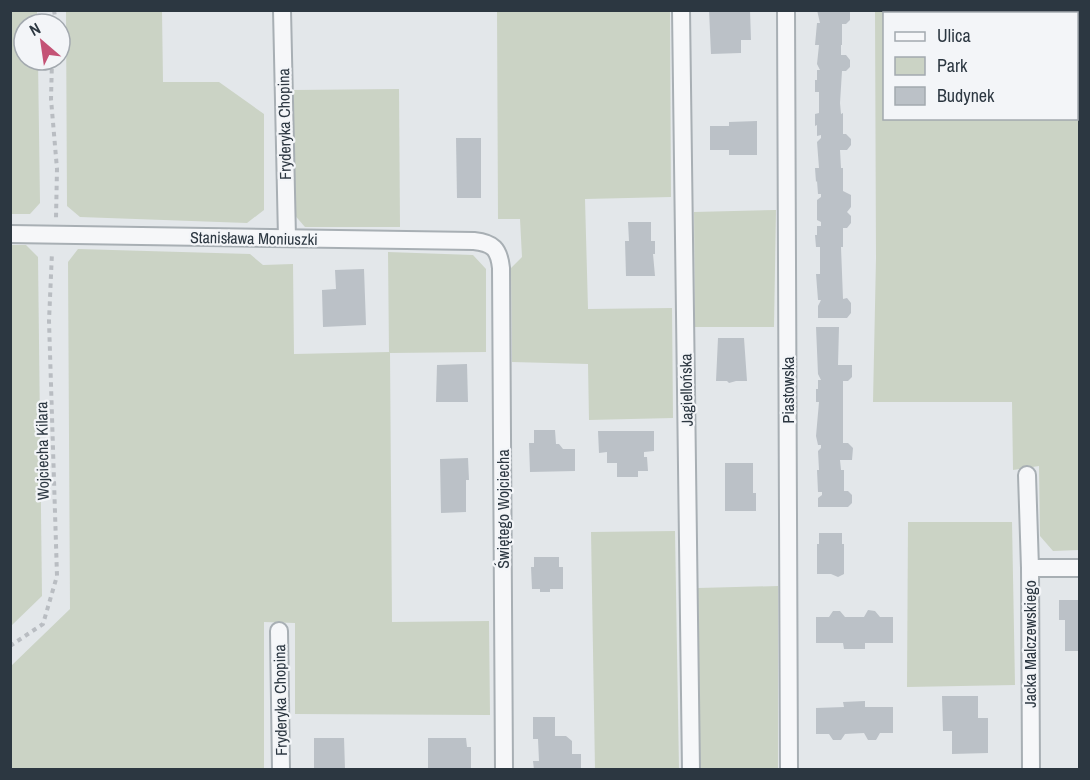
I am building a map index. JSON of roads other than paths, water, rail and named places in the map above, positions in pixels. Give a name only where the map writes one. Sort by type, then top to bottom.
[{"type":"street","name":"Fryderyka Chopina","points":[[282,10],[287,238]]},
{"type":"street","name":"Jagiellońska","points":[[681,10],[691,770]]},
{"type":"street","name":"Piastowska","points":[[786,10],[789,770]]},
{"type":"street","name":"Stanisława Moniuszki","points":[[10,234],[474,241],[486,242],[496,249]]},
{"type":"street","name":"Świętego Wojciecha","points":[[496,249],[500,257],[501,268],[504,770]]},
{"type":"street","points":[[1027,475],[1030,568]]},
{"type":"street","name":"Jacka Malczewskiego","points":[[1031,770],[1030,568],[1080,568]]},
{"type":"street","name":"Fryderyka Chopina","points":[[279,631],[281,770]]}]
